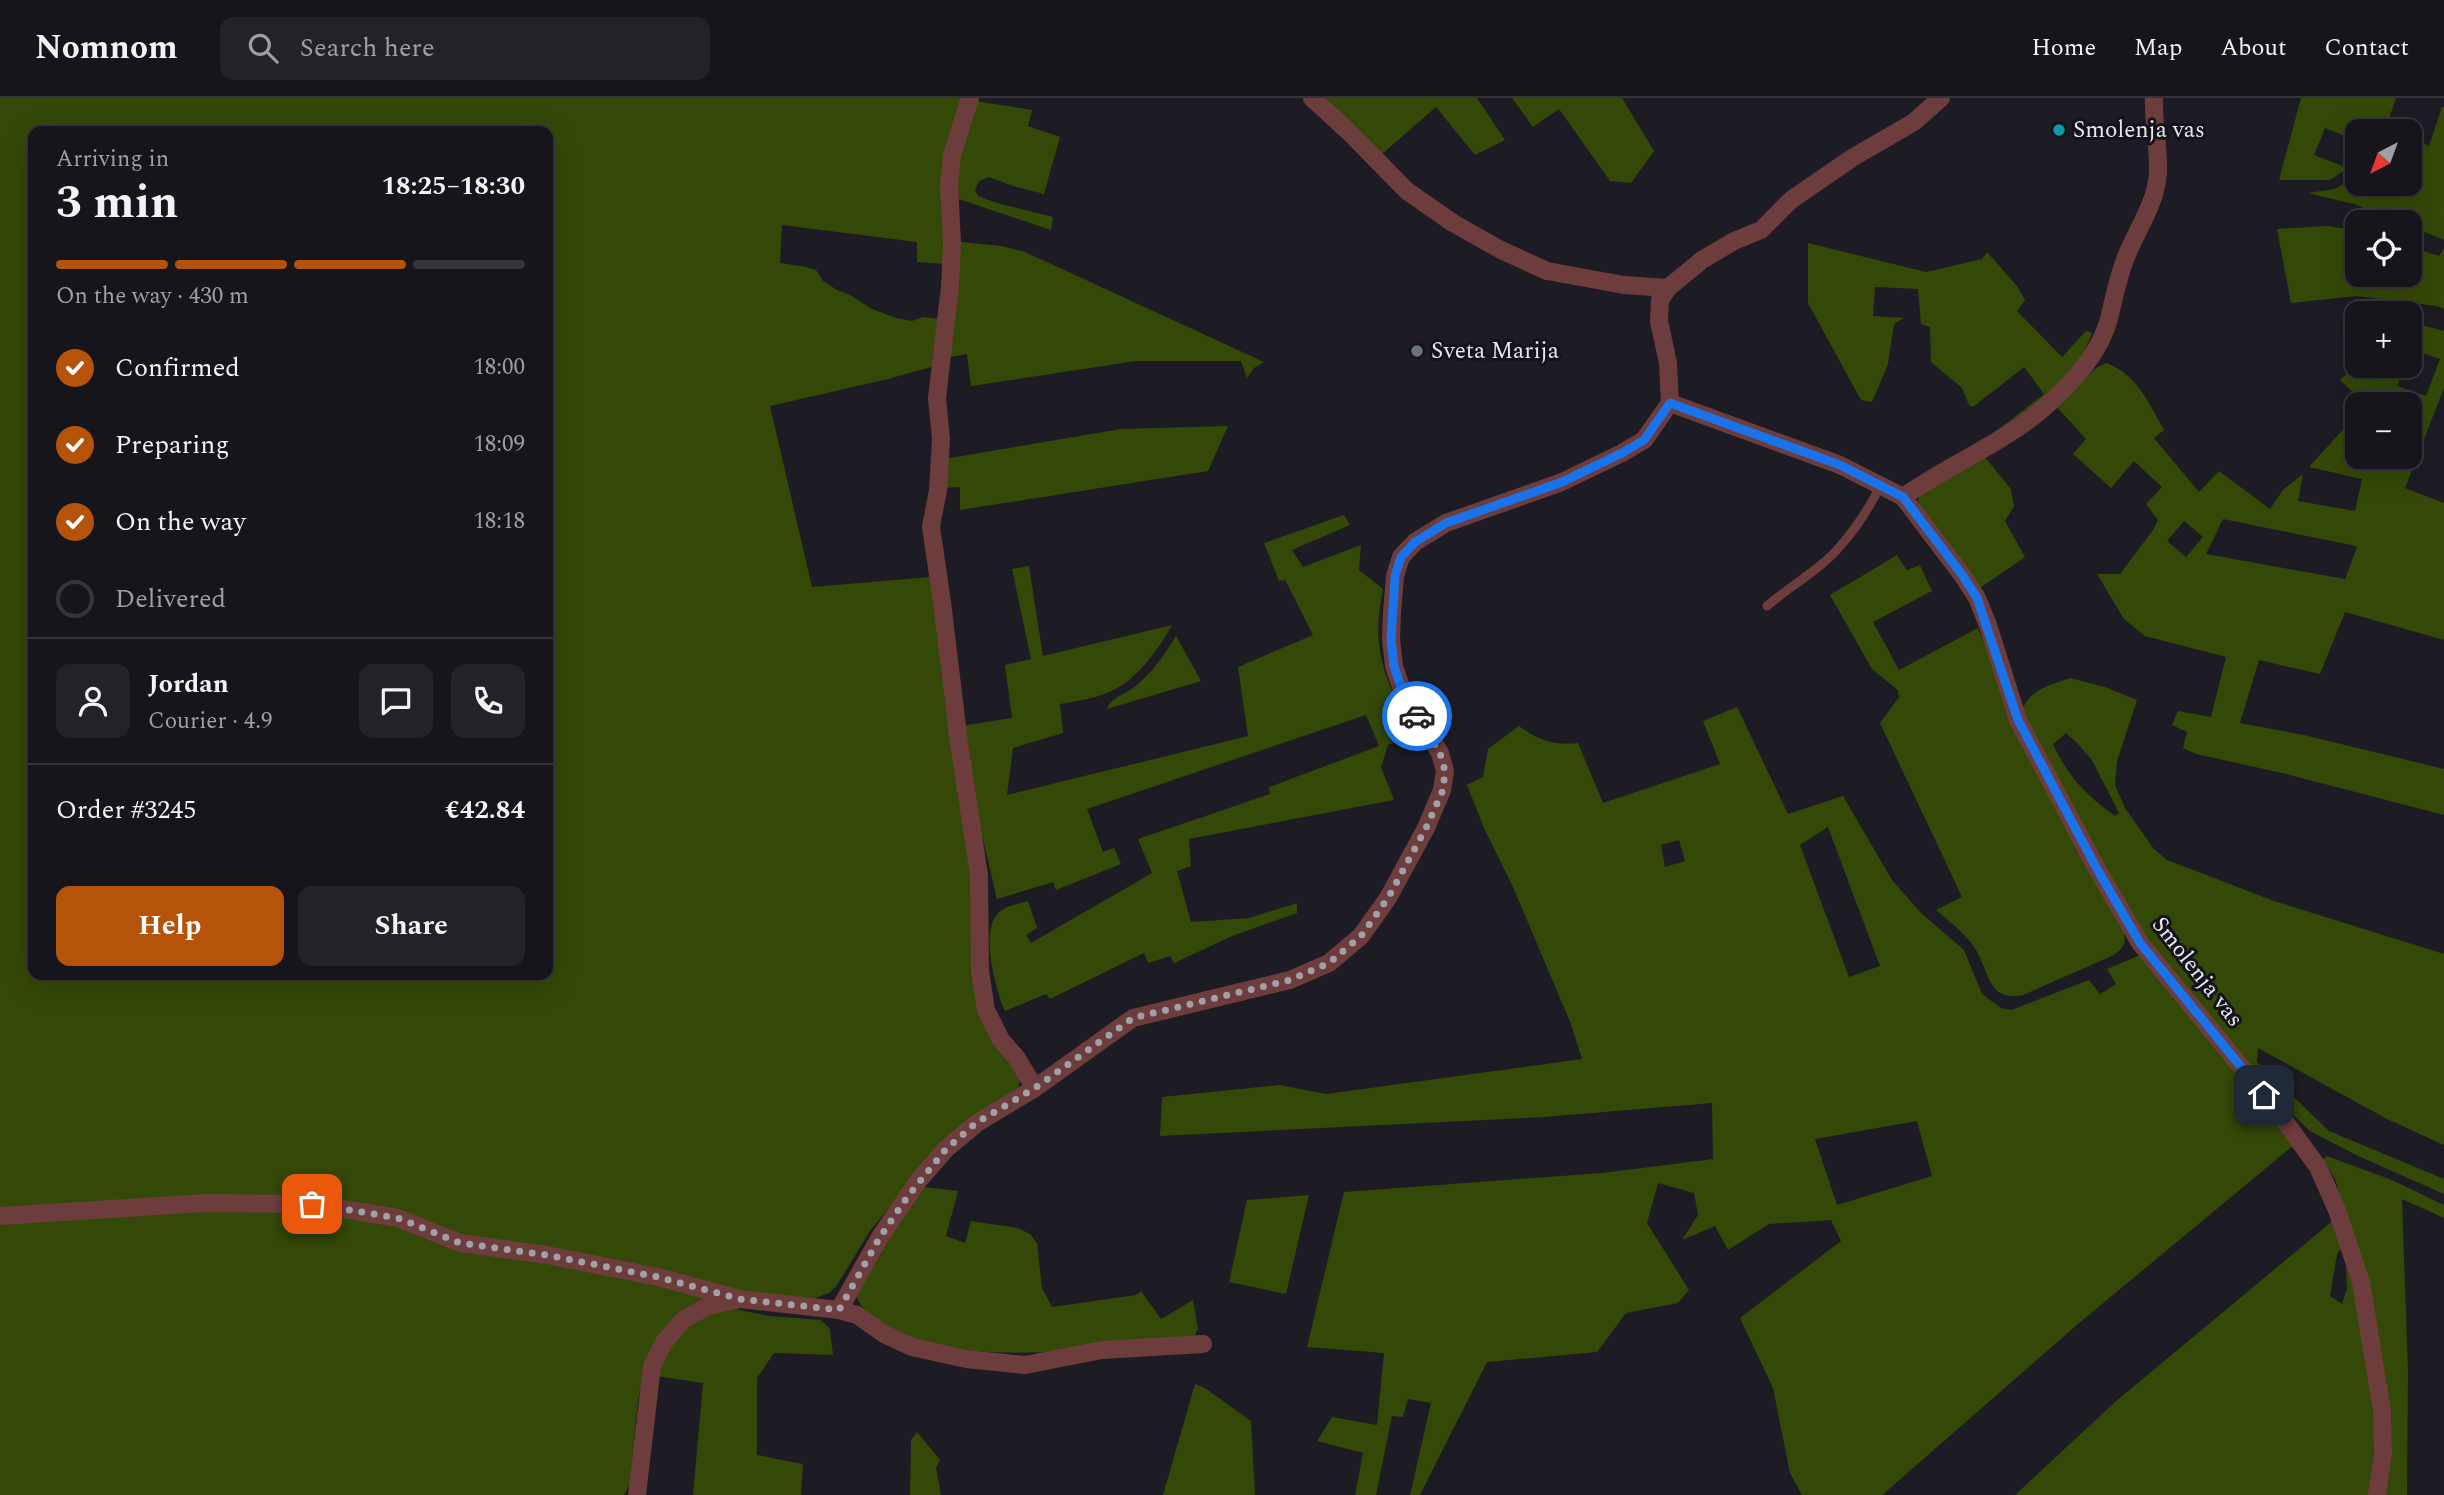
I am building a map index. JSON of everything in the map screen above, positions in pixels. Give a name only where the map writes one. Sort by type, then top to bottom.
[{"type":"street","points":[[970,98],[953,155],[949,186],[952,242],[950,287],[937,398],[941,439],[938,489],[931,527],[958,743],[979,875],[980,971],[986,1010],[1001,1040],[1016,1057],[1035,1088]]},
{"type":"street","points":[[1312,98],[1407,191],[1453,223],[1501,250],[1547,271],[1623,285],[1668,288]]},
{"type":"street","points":[[839,1310],[897,1210],[946,1149],[976,1123],[1035,1088],[1133,1018],[1290,980],[1329,963],[1361,936],[1388,898],[1443,790],[1445,771],[1440,753],[1402,690],[1394,666],[1391,639],[1394,589],[1401,557],[1415,542],[1446,523],[1562,482],[1644,440],[1670,403],[1668,363],[1659,320],[1660,300],[1668,288],[1702,260],[1734,241],[1761,230],[1791,200],[1852,158],[1914,122],[1941,98]]},
{"type":"street","points":[[1903,497],[1998,442],[2040,411],[2102,348],[2116,285],[2127,255],[2147,218],[2158,174],[2154,98]]},
{"type":"street","name":"Smolenja vas","points":[[1670,403],[1840,465],[1903,497],[1963,576],[1977,598],[2018,720],[2140,943],[2278,1112],[2318,1167],[2337,1210],[2361,1282],[2382,1411],[2383,1454],[2377,1495]]},
{"type":"street","points":[[0,1216],[205,1203],[312,1204],[398,1218],[460,1243],[547,1255],[658,1277],[740,1299],[839,1310],[856,1315],[884,1334],[912,1347],[966,1359],[1025,1364],[1102,1350],[1203,1344]]},
{"type":"street","points":[[636,1495],[652,1367],[664,1342],[683,1320],[708,1306],[740,1299]]},
{"type":"lane","points":[[1767,606],[1816,569],[1841,546],[1870,507],[1881,485]]},
{"type":"green space","points":[[0,98],[965,98],[946,264],[917,262],[917,242],[782,225],[780,263],[816,270],[823,281],[837,290],[872,309],[896,318],[912,321],[923,317],[940,319],[935,366],[770,406],[812,587],[931,577],[942,635],[950,739],[982,908],[976,985],[1021,1078],[1017,1092],[914,1178],[870,1231],[837,1285],[829,1293],[813,1299],[728,1293],[646,1361],[638,1400],[630,1483],[624,1495],[0,1495]]},
{"type":"green space","points":[[1325,98],[1477,98],[1505,140],[1475,155],[1436,107],[1381,155]]},
{"type":"green space","points":[[1512,98],[1622,98],[1654,151],[1631,183],[1610,181],[1559,109],[1533,127]]},
{"type":"green space","points":[[2301,98],[2396,98],[2389,119],[2345,119],[2345,136],[2325,128],[2314,155],[2345,167],[2345,170],[2330,180],[2279,180]]},
{"type":"green space","points":[[975,101],[1032,110],[1028,126],[1060,137],[1044,194],[989,177],[979,181],[975,190],[978,196],[1053,217],[1051,230],[956,198],[957,165]]},
{"type":"green space","points":[[2444,107],[2444,240],[2422,231],[2422,210],[2369,210],[2308,193],[2335,189],[2345,183],[2345,196],[2422,196],[2422,143],[2429,146]]},
{"type":"green space","points":[[2328,226],[2345,229],[2345,287],[2422,287],[2422,251],[2439,256],[2444,248],[2444,309],[2422,304],[2422,301],[2356,296],[2291,303],[2277,229]]},
{"type":"green space","points":[[961,242],[1002,246],[1025,252],[1264,362],[1254,368],[1247,378],[1241,361],[1136,361],[971,386],[967,354],[945,358]]},
{"type":"green space","points":[[1808,243],[1926,272],[1982,259],[1987,252],[2017,286],[2025,300],[2017,311],[2062,357],[2086,331],[2092,333],[2085,350],[2064,379],[2037,405],[1994,439],[1990,436],[2044,394],[2024,367],[1973,407],[1969,405],[1962,388],[1931,362],[1930,327],[1921,324],[1918,289],[1875,287],[1873,316],[1904,318],[1894,324],[1888,364],[1872,402],[1861,400],[1808,303]]},
{"type":"green space","points":[[2422,325],[2444,331],[2444,388],[2422,444],[2422,395],[2426,396],[2440,359],[2422,353]]},
{"type":"green space","points":[[2106,363],[2126,374],[2141,390],[2164,430],[2154,438],[2199,492],[2219,471],[2270,509],[2283,490],[2303,474],[2298,501],[2355,511],[2362,479],[2309,467],[2345,427],[2345,469],[2412,469],[2405,488],[2444,503],[2444,640],[2345,612],[2320,674],[2259,660],[2240,723],[2304,735],[2444,769],[2444,815],[2196,754],[2183,748],[2187,732],[2172,725],[2178,711],[2211,717],[2226,657],[2145,636],[2124,619],[2097,574],[2120,574],[2153,530],[2158,520],[2146,504],[2162,487],[2134,461],[2111,488],[2073,454],[2086,439],[2056,406],[2096,368]],"holes":[[[2223,519],[2356,546],[2345,579],[2206,554]],[[2184,521],[2203,537],[2186,557],[2167,541]]]},
{"type":"green space","points":[[2345,376],[2345,378],[2400,378],[2397,386],[2414,392],[2353,392],[2340,380]]},
{"type":"green space","points":[[1228,426],[1208,471],[960,510],[960,487],[944,488],[944,459],[1121,429]]},
{"type":"green space","points":[[1983,455],[2011,489],[2014,506],[2005,521],[2025,557],[1980,588],[1920,507],[1918,500],[1922,491]]},
{"type":"green space","points":[[1344,515],[1350,525],[1292,550],[1303,567],[1361,545],[1359,570],[1383,589],[1378,631],[1383,665],[1412,734],[1388,745],[1381,767],[1394,800],[1189,839],[1191,866],[1177,871],[1191,922],[1249,918],[1297,903],[1297,913],[1232,936],[1174,963],[1170,956],[1148,963],[1144,953],[1050,999],[1046,994],[1005,1011],[997,989],[990,943],[995,918],[1002,910],[1028,901],[1037,928],[1026,935],[1031,943],[1152,873],[1138,839],[1270,794],[1269,787],[1379,746],[1366,715],[1087,809],[1103,852],[1114,848],[1121,864],[1056,890],[1053,882],[997,899],[974,801],[961,726],[1012,718],[1005,665],[1031,659],[1012,569],[1029,566],[1043,656],[1172,625],[1153,654],[1128,681],[1103,694],[1060,704],[1063,733],[1013,748],[1007,795],[1248,736],[1238,667],[1313,635],[1285,580],[1279,581],[1264,543]]},
{"type":"green space","points":[[1897,555],[1907,570],[1920,565],[1932,591],[1873,622],[1899,670],[1978,628],[2000,680],[2123,928],[2124,943],[2114,955],[2023,995],[2002,994],[1995,988],[1972,944],[1936,910],[1962,897],[1880,723],[1899,697],[1898,690],[1872,669],[1830,595]]},
{"type":"green space","points":[[1176,636],[1201,681],[1107,709],[1114,699],[1146,677]]},
{"type":"green space","points":[[2070,678],[2105,687],[2137,700],[2117,761],[2115,785],[2125,808],[2154,849],[2167,860],[2274,901],[2444,954],[2444,1145],[2387,1119],[2258,1048],[2257,1062],[2329,1131],[2444,1179],[2444,1194],[2356,1155],[2310,1131],[2284,1106],[2137,928],[2021,712],[2035,693]],"holes":[[[2066,733],[2092,760],[2119,813],[2115,816],[2079,784],[2053,744]]]},
{"type":"green space","points":[[1737,707],[1788,814],[1843,796],[1892,880],[1921,913],[1964,950],[1982,994],[2001,1008],[2011,1010],[2089,980],[2100,994],[2116,984],[2107,969],[2140,955],[2295,1144],[2078,1324],[1882,1495],[1802,1495],[1790,1473],[1773,1388],[1740,1318],[1841,1241],[1831,1220],[1769,1224],[1728,1250],[1715,1226],[1682,1240],[1698,1215],[1694,1193],[1658,1183],[1647,1223],[1689,1290],[1678,1303],[1626,1313],[1597,1352],[1487,1362],[1420,1495],[1410,1495],[1431,1403],[1408,1399],[1403,1417],[1392,1416],[1376,1495],[1355,1495],[1363,1453],[1317,1441],[1332,1417],[1377,1425],[1384,1353],[1307,1347],[1344,1192],[1602,1173],[1713,1159],[1712,1103],[1544,1117],[1160,1136],[1162,1097],[1280,1085],[1326,1094],[1582,1059],[1571,1024],[1467,785],[1483,777],[1488,749],[1519,726],[1547,741],[1578,743],[1603,803],[1720,764],[1703,721]],"holes":[[[1828,827],[1880,966],[1849,977],[1800,845]],[[1679,840],[1685,861],[1665,867],[1661,845]],[[1917,1121],[1932,1176],[1837,1205],[1815,1139]]]},
{"type":"green space","points":[[2327,1156],[2392,1180],[2444,1205],[2444,1218],[2402,1199],[2408,1370],[2407,1495],[2381,1495],[2362,1265],[2335,1179],[2323,1159]]},
{"type":"green space","points":[[923,1187],[958,1191],[946,1236],[965,1243],[971,1221],[1018,1228],[1030,1234],[1037,1243],[1042,1288],[1052,1307],[1136,1295],[1141,1291],[1161,1319],[1193,1300],[1198,1329],[1194,1337],[1069,1351],[1021,1353],[974,1351],[931,1344],[893,1331],[864,1309],[854,1290],[877,1261],[899,1221]]},
{"type":"green space","points":[[1309,1195],[1286,1294],[1229,1282],[1247,1200]]},
{"type":"green space","points":[[2335,1219],[2343,1245],[2337,1254],[2330,1296],[2342,1304],[2347,1289],[2346,1266],[2349,1259],[2371,1363],[2377,1461],[2370,1495],[2015,1495],[2115,1402]]},
{"type":"green space","points":[[720,1306],[769,1316],[821,1320],[830,1329],[833,1355],[774,1353],[757,1378],[757,1455],[803,1464],[801,1495],[693,1495],[703,1383],[656,1376],[675,1336]]},
{"type":"green space","points":[[1195,1384],[1205,1388],[1251,1421],[1255,1495],[1163,1495]]},
{"type":"green space","points":[[917,1432],[940,1460],[936,1468],[941,1495],[910,1495],[911,1440]]},
{"type":"way so far","points":[[312,1204],[398,1218],[460,1243],[547,1255],[658,1277],[740,1299],[839,1310],[880,1237],[918,1181],[946,1149],[976,1123],[1035,1088],[1133,1018],[1290,980],[1329,963],[1361,936],[1388,898],[1443,790],[1445,771],[1440,753],[1417,716]]},
{"type":"place","name":"Smolenja vas","points":[[2059,130]]},
{"type":"place","name":"Sveta Marija","points":[[1417,351]]},
{"type":"route","points":[[1417,716],[1402,690],[1394,666],[1391,639],[1395,576],[1401,557],[1415,542],[1446,523],[1562,482],[1622,453],[1644,440],[1670,403],[1840,465],[1903,497],[1963,576],[1977,598],[2018,720],[2097,869],[2140,943],[2264,1095]]}]
